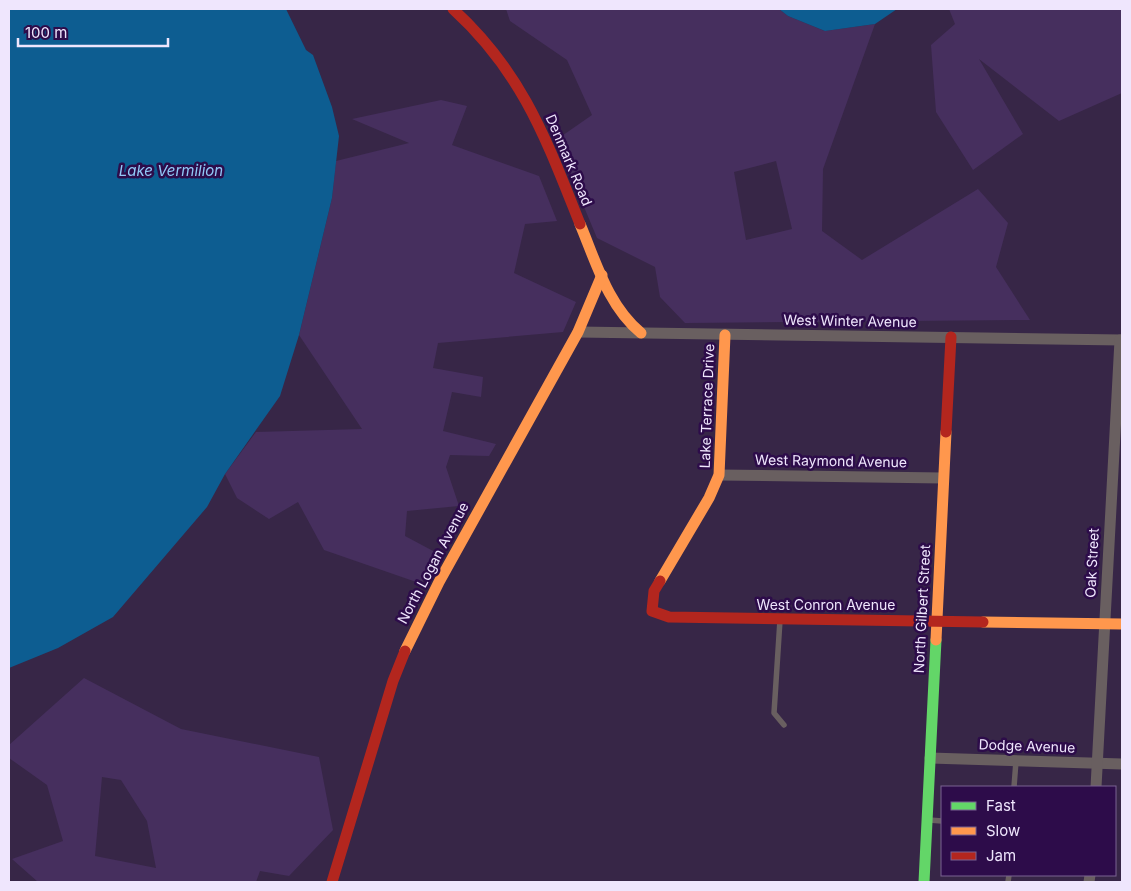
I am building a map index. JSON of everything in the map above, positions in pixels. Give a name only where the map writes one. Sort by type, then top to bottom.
[{"type":"street","name":"Denmark Road","points":[[453,9],[471,23],[511,71],[529,104],[602,275],[622,315],[630,325],[641,333]]},
{"type":"street","name":"North Logan Avenue","points":[[332,882],[342,857],[393,680],[408,643],[444,574],[578,332],[602,275]]},
{"type":"street","name":"West Winter Avenue","points":[[578,332],[1121,340]]},
{"type":"street","name":"Lake Terrace Drive","points":[[652,611],[654,592],[709,498],[719,475],[724,335]]},
{"type":"street","name":"North Gilbert Street","points":[[924,882],[951,337]]},
{"type":"street","name":"Oak Street","points":[[1096,786],[1104,624],[1119,417],[1121,340]]},
{"type":"street","name":"West Raymond Avenue","points":[[719,475],[943,478]]},
{"type":"street","name":"West Conron Avenue","points":[[652,611],[669,618],[936,620],[1122,624]]},
{"type":"street","name":"Dodge Avenue","points":[[930,758],[1122,764]]},
{"type":"lane","points":[[780,620],[774,713],[784,725]]},
{"type":"lane","points":[[1014,786],[1016,761]]},
{"type":"lane","points":[[926,820],[941,821]]},
{"type":"shaded area","points":[[506,9],[779,9],[788,16],[825,31],[875,24],[823,169],[822,231],[862,260],[978,189],[1008,223],[996,267],[1030,320],[685,323],[660,297],[655,267],[597,238],[556,140],[592,115],[567,60],[510,21]],"holes":[[[776,161],[792,229],[746,240],[734,172]]]},
{"type":"shaded area","points":[[949,9],[1122,9],[1122,93],[1059,121],[979,59],[1023,134],[973,170],[936,112],[931,45],[955,24]]},
{"type":"shaded area","points":[[441,100],[467,106],[452,145],[539,176],[557,221],[525,224],[514,273],[576,302],[563,332],[438,343],[433,368],[483,377],[481,397],[452,392],[443,431],[496,444],[489,456],[450,455],[446,467],[459,506],[407,511],[405,536],[435,552],[422,584],[324,550],[298,502],[269,519],[237,498],[225,474],[256,432],[362,429],[299,335],[332,198],[336,161],[409,143],[352,119]]},
{"type":"shaded area","points":[[84,678],[181,729],[319,757],[333,830],[289,876],[260,871],[256,882],[38,882],[12,859],[63,841],[47,785],[9,758],[9,745]],"holes":[[[102,777],[121,780],[147,821],[156,868],[95,856]]]},
{"type":"water","name":"Lake Vermilion","points":[[9,9],[286,9],[306,50],[313,55],[332,107],[339,136],[332,198],[299,335],[280,396],[225,474],[207,507],[113,617],[58,648],[9,668]]},
{"type":"water","points":[[779,9],[897,9],[875,24],[825,31],[788,16]]},
{"type":"traffic: fast","points":[[924,882],[936,640]]},
{"type":"traffic: slow","points":[[580,224],[611,297],[641,333]]},
{"type":"traffic: slow","points":[[405,651],[439,582],[578,332],[602,275]]},
{"type":"traffic: slow","points":[[660,581],[709,498],[719,475],[725,335]]},
{"type":"traffic: slow","points":[[936,640],[946,432]]},
{"type":"traffic: slow","points":[[983,622],[1122,624]]},
{"type":"traffic: jam","points":[[453,9],[498,58],[515,83],[543,135],[580,224]]},
{"type":"traffic: jam","points":[[946,432],[951,337]]},
{"type":"traffic: jam","points":[[660,581],[654,591],[652,611],[669,617],[983,622]]},
{"type":"traffic: jam","points":[[332,882],[393,681],[405,651]]}]
